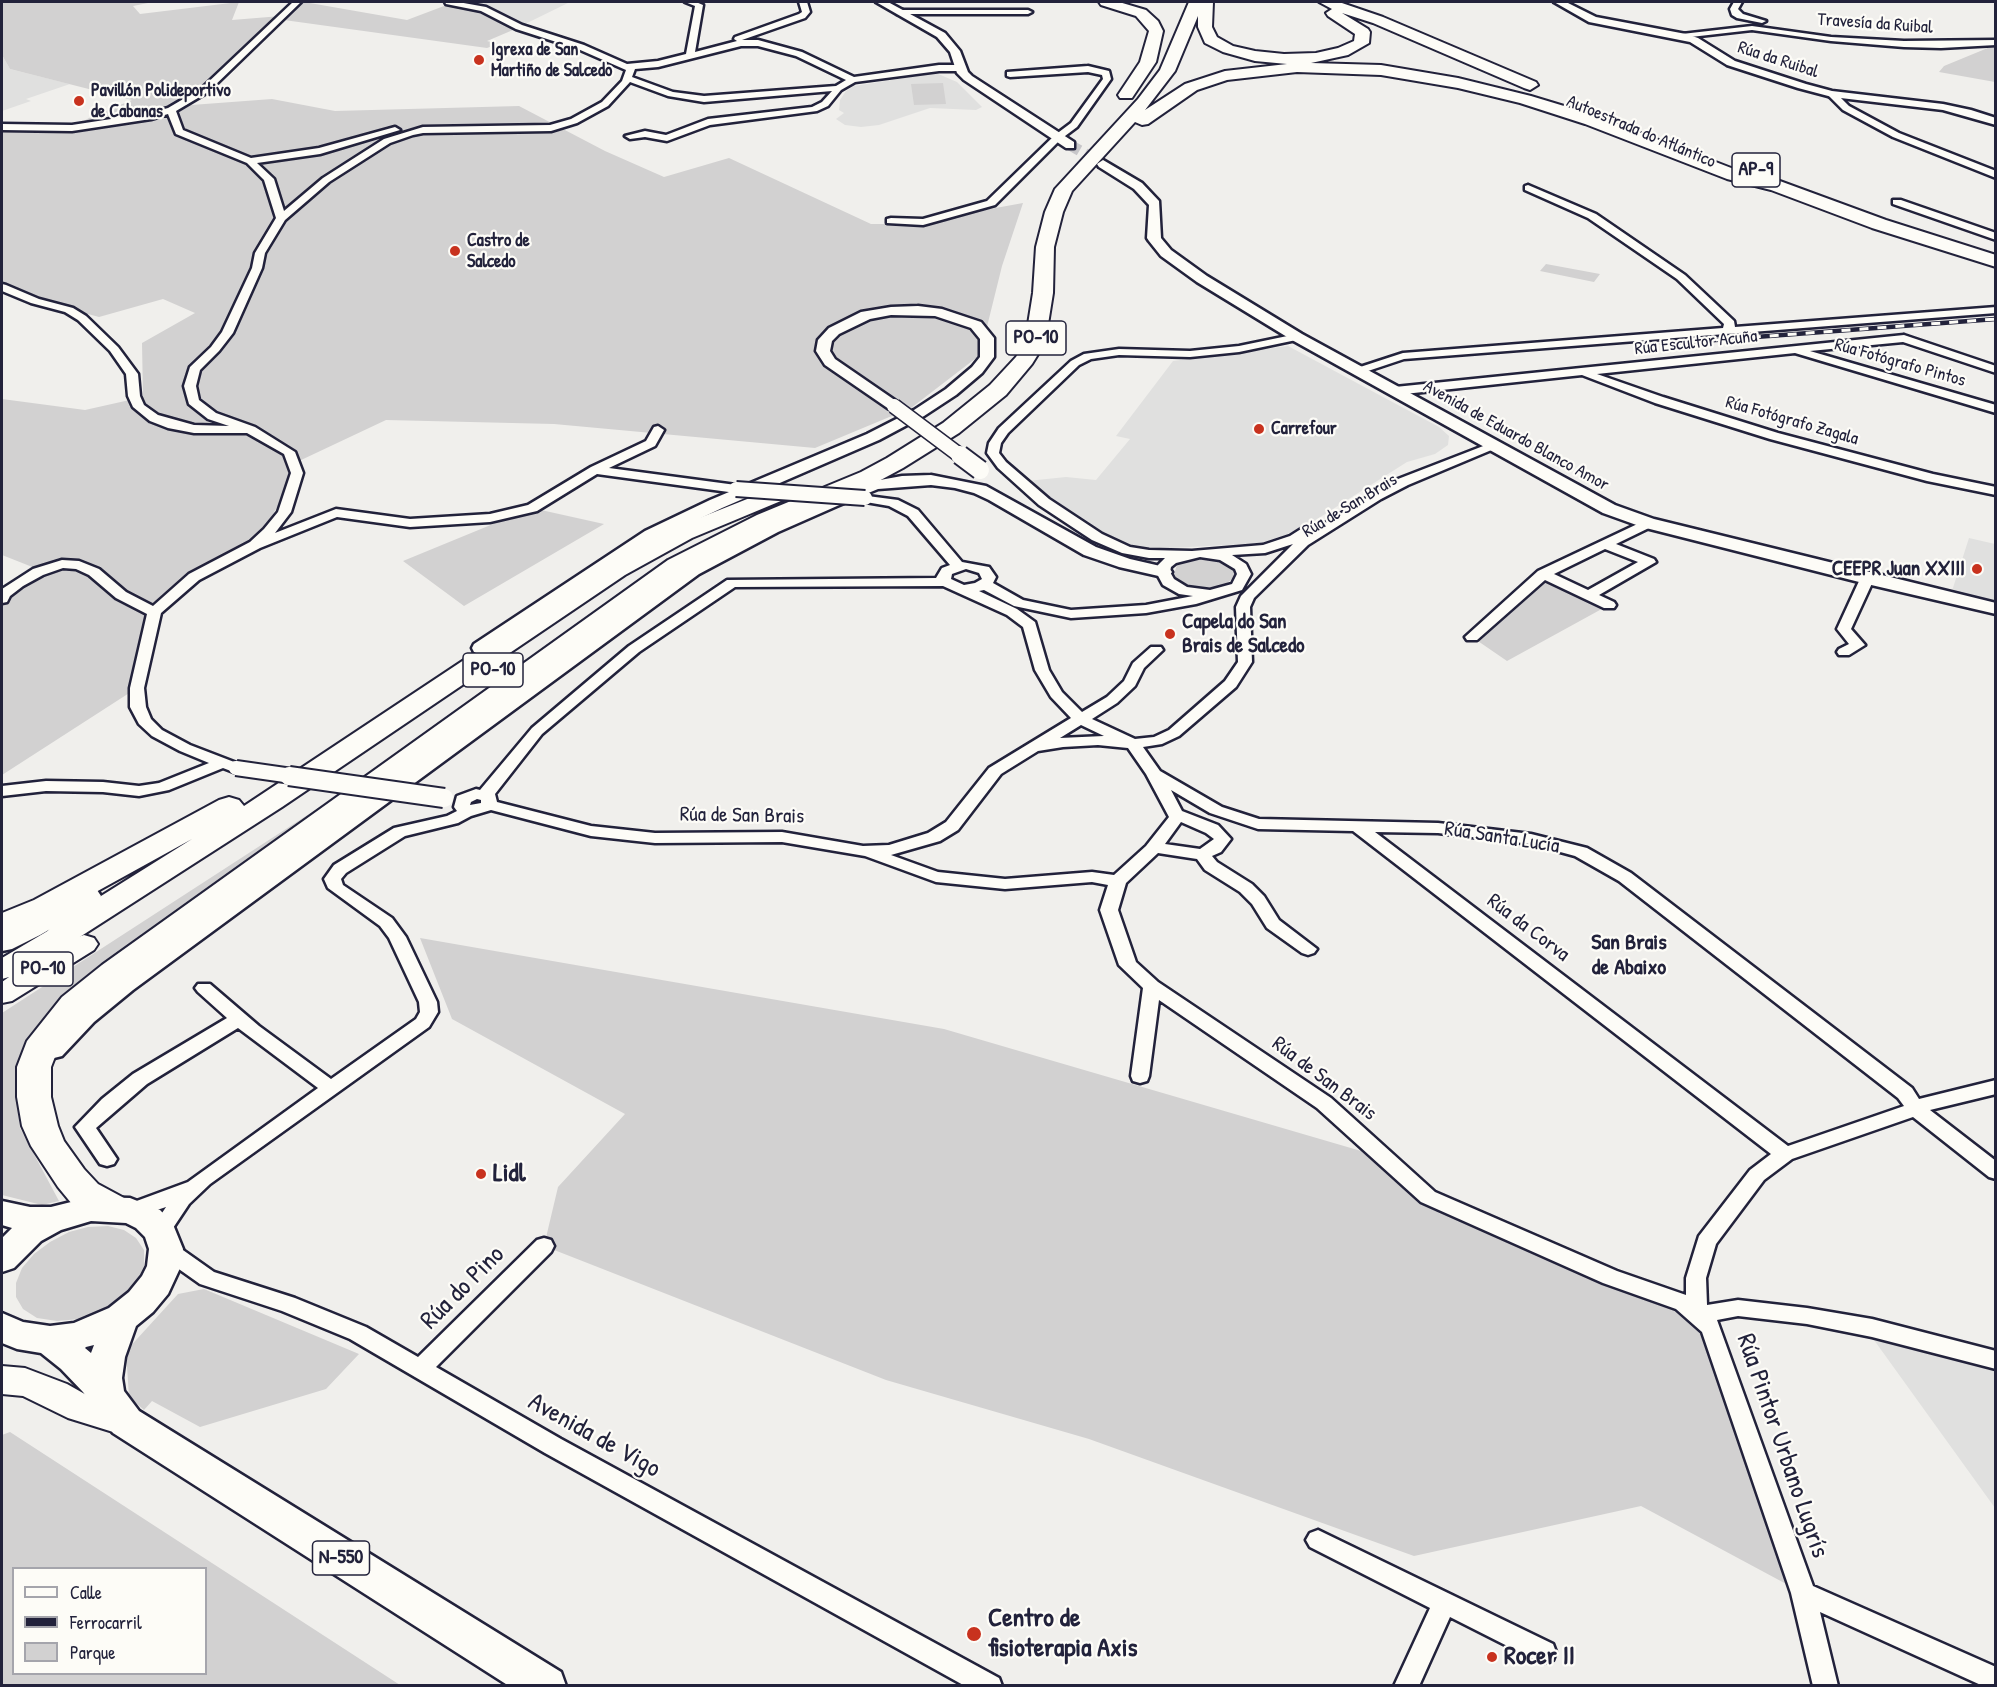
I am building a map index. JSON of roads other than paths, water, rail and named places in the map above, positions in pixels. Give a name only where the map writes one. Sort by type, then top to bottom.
[{"type":"highway","points":[[1095,137],[1143,70],[1155,40],[1153,24],[1148,18],[1127,7],[1106,2]]},
{"type":"highway","name":"PO-10","points":[[73,939],[272,801],[607,576],[646,553],[717,518],[887,447],[929,424],[972,391],[1002,359],[1020,323],[1028,245],[1036,211],[1056,177],[1136,94],[1153,70],[1166,46],[1183,2]]},
{"type":"highway","name":"PO-10","points":[[73,939],[277,820],[631,576],[672,552],[716,532],[852,477],[928,442],[974,411],[998,390],[1025,360],[1035,343],[1043,293],[1045,247],[1054,212],[1064,189],[1095,163],[1167,71],[1196,2]]},
{"type":"highway","points":[[1206,2],[1205,27],[1210,40],[1228,49],[1255,57],[1316,58],[1343,52],[1361,43],[1363,32],[1349,21],[1308,2]]},
{"type":"highway","name":"Autoestrada do Atlántico","points":[[1326,2],[1378,20],[1626,127],[1771,185],[1879,224],[1995,261]]},
{"type":"highway","name":"Autoestrada do Atlántico","points":[[1354,2],[1544,82]]},
{"type":"highway","points":[[1428,24],[1523,73]]},
{"type":"highway","points":[[1095,163],[1175,96],[1191,87],[1213,79],[1251,71],[1318,66],[1407,74],[1504,93],[1591,120],[1734,175],[1771,185]]},
{"type":"highway","name":"Autoestrada do Atlántico","points":[[1587,101],[1729,160],[1892,220],[1995,252]]},
{"type":"highway","points":[[163,1240],[148,1219],[85,1194],[49,1146],[40,1126],[34,1098],[34,1067],[44,1041],[74,1005],[122,966],[395,766],[677,566],[765,520],[869,477],[928,442]]},
{"type":"highway","points":[[2,925],[45,907],[172,839],[403,700],[481,648],[522,633]]},
{"type":"highway","points":[[2,942],[72,905],[145,860],[172,839]]},
{"type":"highway","points":[[2,1259],[29,1232],[51,1221],[91,1209],[121,1210]]},
{"type":"highway","points":[[2,1213],[30,1220],[51,1221]]},
{"type":"highway","name":"N-550","points":[[17,1336],[74,1337],[121,1318],[141,1302],[156,1284],[164,1266],[163,1240]]},
{"type":"highway","points":[[116,1408],[104,1378],[107,1358],[121,1318]]},
{"type":"highway","name":"N-550","points":[[17,1336],[74,1359],[116,1408],[546,1686]]},
{"type":"main road","name":"PO-10","points":[[2,970],[73,939]]},
{"type":"main road","name":"PO-10","points":[[2,994],[73,939]]},
{"type":"main road","points":[[2,1380],[25,1382],[90,1412],[116,1408]]},
{"type":"street","points":[[2,127],[72,128],[151,116],[171,110],[205,90],[297,2]]},
{"type":"street","points":[[448,2],[483,9],[519,27],[581,47],[619,65],[631,68],[741,43],[766,45],[799,54],[854,80]]},
{"type":"street","points":[[689,2],[699,5],[690,56]]},
{"type":"street","points":[[718,48],[802,16],[806,12],[803,2]]},
{"type":"street","points":[[881,2],[941,35],[955,51],[961,68],[968,78],[1070,145]]},
{"type":"street","name":"Rúa da Ruibal","points":[[1559,2],[1593,20],[1694,40],[1743,68],[1832,94],[1943,107],[1971,113],[1995,122]]},
{"type":"street","points":[[1738,2],[1734,9],[1735,13],[1772,25],[1774,30]]},
{"type":"street","points":[[900,12],[1028,12]]},
{"type":"street","name":"Travesía da Ruibal","points":[[1682,36],[1738,28],[1774,30],[1831,39],[1904,44],[1941,45],[1995,42]]},
{"type":"street","points":[[250,161],[320,151],[405,128],[423,130],[551,128],[597,110],[615,95],[631,68]]},
{"type":"street","points":[[627,78],[670,94],[705,99],[837,88],[854,80],[939,68],[961,68]]},
{"type":"street","points":[[891,220],[923,222],[991,203],[1058,137],[1074,125],[1107,79],[1106,73],[1088,69],[1010,74]]},
{"type":"street","points":[[630,136],[645,134],[667,138],[708,122],[814,109],[833,98],[837,88]]},
{"type":"street","points":[[1832,94],[1846,108],[1896,135],[1995,175]]},
{"type":"street","points":[[171,110],[179,132],[250,161],[269,179],[281,218]]},
{"type":"street","points":[[255,545],[269,532],[284,512],[297,472],[289,452],[250,430],[212,416],[193,401],[190,386],[194,369],[215,349],[226,333],[257,268],[260,254],[281,218],[326,180],[380,145],[397,137],[423,130]]},
{"type":"street","name":"Avenida de Eduardo Blanco Amor","points":[[1095,163],[1138,186],[1155,204],[1154,238],[1167,253],[1221,292],[1297,337],[1593,501],[1647,523],[1995,609]]},
{"type":"street","points":[[1528,188],[1592,216],[1681,277],[1730,323],[1728,331]]},
{"type":"street","points":[[1897,202],[1995,237]]},
{"type":"street","points":[[1982,232],[1995,229]]},
{"type":"street","points":[[2,287],[35,301],[69,310],[82,318],[114,349],[132,374],[134,396],[139,407],[154,417],[172,425],[194,429],[250,430]]},
{"type":"street","points":[[481,648],[651,535],[716,504],[873,437],[919,413],[951,392],[987,357],[987,338],[976,325],[937,312],[891,310],[866,315],[834,331],[825,340],[823,351],[830,362],[894,406],[988,477],[1080,538],[1120,556],[1136,559],[1169,573],[1184,591],[1209,594]]},
{"type":"street","points":[[1358,371],[1403,356],[1995,310]]},
{"type":"street","points":[[1189,554],[1149,554],[1126,550],[1097,537],[1044,502],[1002,465],[993,453],[994,444],[1003,431],[1076,363],[1088,356],[1119,352],[1190,354],[1239,349],[1297,337]]},
{"type":"street","name":"Rúa Escultor Acuña","points":[[1395,391],[1904,338],[1995,370]]},
{"type":"street","name":"Rúa Fotógrafo Pintos","points":[[1795,351],[1995,409]]},
{"type":"street","name":"Rúa Fotógrafo Zagala","points":[[1583,372],[1659,400],[1774,436],[1932,478],[1995,491]]},
{"type":"street","points":[[658,430],[651,442],[594,470],[532,508],[489,518],[410,523],[336,513],[255,545],[194,577],[154,612],[137,688],[138,707],[144,721],[158,733],[220,764],[444,798],[477,811],[537,731],[634,649],[732,583],[945,582],[1012,612],[1030,625],[1042,670],[1056,694],[1081,719],[1133,744]]},
{"type":"street","name":"Rúa de San Brais","points":[[1189,554],[1265,549],[1295,539],[1394,478],[1490,443]]},
{"type":"street","name":"Rúa de San Brais","points":[[1242,629],[1227,600],[1227,591],[1283,553],[1385,491],[1490,443]]},
{"type":"street","points":[[594,470],[736,489],[865,498],[893,503],[913,513],[958,566]]},
{"type":"street","points":[[34,1098],[44,1068],[55,1048],[86,1016],[125,985],[619,622],[693,570],[772,528],[875,485],[931,480],[980,489],[1090,551],[1125,563],[1169,573]]},
{"type":"street","points":[[1472,637],[1543,574],[1647,523]]},
{"type":"street","name":"Rúa de San Brais","points":[[1030,749],[1063,742],[1098,740],[1133,744],[1157,741],[1174,733],[1231,684],[1245,662],[1243,607],[1248,596],[1303,542]]},
{"type":"street","points":[[1588,595],[1649,562],[1604,544]]},
{"type":"street","points":[[1210,553],[1223,556],[1241,567],[1244,574],[1242,580]]},
{"type":"street","points":[[1098,614],[1158,601],[1168,594],[1169,573],[1189,554]]},
{"type":"street","points":[[2,599],[3,594],[18,582],[38,572],[62,564],[79,565],[94,572],[121,595],[154,612]]},
{"type":"street","points":[[945,582],[944,574],[958,566],[972,566],[984,570],[989,577],[984,584],[963,589]]},
{"type":"street","points":[[1543,574],[1609,605]]},
{"type":"street","points":[[1844,652],[1858,645],[1844,629],[1867,579]]},
{"type":"street","points":[[984,584],[1019,603],[1071,614],[1146,609],[1196,600],[1209,594],[1227,591]]},
{"type":"street","name":"Rúa de San Brais","points":[[487,800],[591,831],[655,838],[782,837],[862,851],[890,850],[934,837],[952,826],[995,771],[1112,700],[1130,683],[1138,666],[1156,650]]},
{"type":"street","name":"Rúa Santa Lucía","points":[[1133,744],[1155,774],[1216,810],[1258,824],[1438,828],[1531,839],[1581,852],[1625,877],[1905,1094],[1916,1109],[1995,1172]]},
{"type":"street","points":[[2,791],[46,786],[103,787],[139,791],[163,787],[220,764]]},
{"type":"street","points":[[1154,847],[1202,855],[1215,848],[1223,839],[1212,829],[1176,814],[1155,774]]},
{"type":"street","points":[[121,1210],[167,1199],[203,1179],[423,1023],[429,1012],[428,1002],[397,937],[386,922],[336,888],[332,879],[340,869],[382,841],[400,832],[452,820],[466,805]]},
{"type":"street","name":"Rúa de San Brais","points":[[1176,814],[1177,817],[1154,847],[1118,881],[1109,910],[1128,965],[1152,986],[1324,1103],[1428,1197],[1610,1277],[1683,1303],[1697,1316]]},
{"type":"street","name":"Rúa da Corva","points":[[1357,826],[1785,1154]]},
{"type":"street","points":[[1382,845],[1400,827]]},
{"type":"street","points":[[862,851],[936,877],[1005,884],[1092,877],[1118,881]]},
{"type":"street","points":[[1202,855],[1210,866],[1246,888],[1258,900],[1273,924],[1308,949]]},
{"type":"street","points":[[1140,1076],[1152,986]]},
{"type":"street","points":[[204,988],[240,1019],[331,1088]]},
{"type":"street","points":[[107,1160],[86,1127],[109,1104],[140,1079],[240,1019]]},
{"type":"street","points":[[1697,1316],[1696,1278],[1706,1242],[1757,1175],[1785,1154],[1916,1109],[1932,1101],[1995,1087]]},
{"type":"street","points":[[163,1240],[182,1199],[203,1179]]},
{"type":"street","name":"Avenida de Vigo","points":[[163,1240],[207,1278],[322,1317],[358,1333],[573,1457],[990,1686]]},
{"type":"street","name":"Rúa do Pino","points":[[420,1369],[544,1246]]},
{"type":"street","name":"Rúa Pintor Urbano Lugrís","points":[[1697,1316],[1738,1308],[1807,1316],[1872,1328],[1995,1359]]},
{"type":"street","name":"Rúa Pintor Urbano Lugrís","points":[[1697,1316],[1711,1328],[1803,1593],[1826,1686]]},
{"type":"street","points":[[1318,1540],[1544,1652]]},
{"type":"street","points":[[1803,1593],[1995,1679]]},
{"type":"street","points":[[1406,1686],[1444,1604]]},
{"type":"tunnel","points":[[1070,145],[1103,164]]},
{"type":"railway","points":[[1662,344],[1996,319]]},
{"type":"place","name":"Igrexa de San Martiño de Salcedo","points":[[479,60]]},
{"type":"place","name":"Pavillón Polideportivo de Cabanas","points":[[79,101]]},
{"type":"place","name":"Castro de Salcedo","points":[[455,251]]},
{"type":"place","name":"Carrefour","points":[[1259,429]]},
{"type":"place","name":"CEEPR Juan XXIII","points":[[1977,569]]},
{"type":"place","name":"Capela do San Brais de Salcedo","points":[[1170,634]]},
{"type":"place","name":"Lidl","points":[[481,1174]]},
{"type":"place","name":"Centro de fisioterapia Axis","points":[[974,1634]]},
{"type":"place","name":"Rocer II","points":[[1492,1657]]},
{"type":"district","name":"San Brais de Abaixo","points":[[1629,956]]}]
